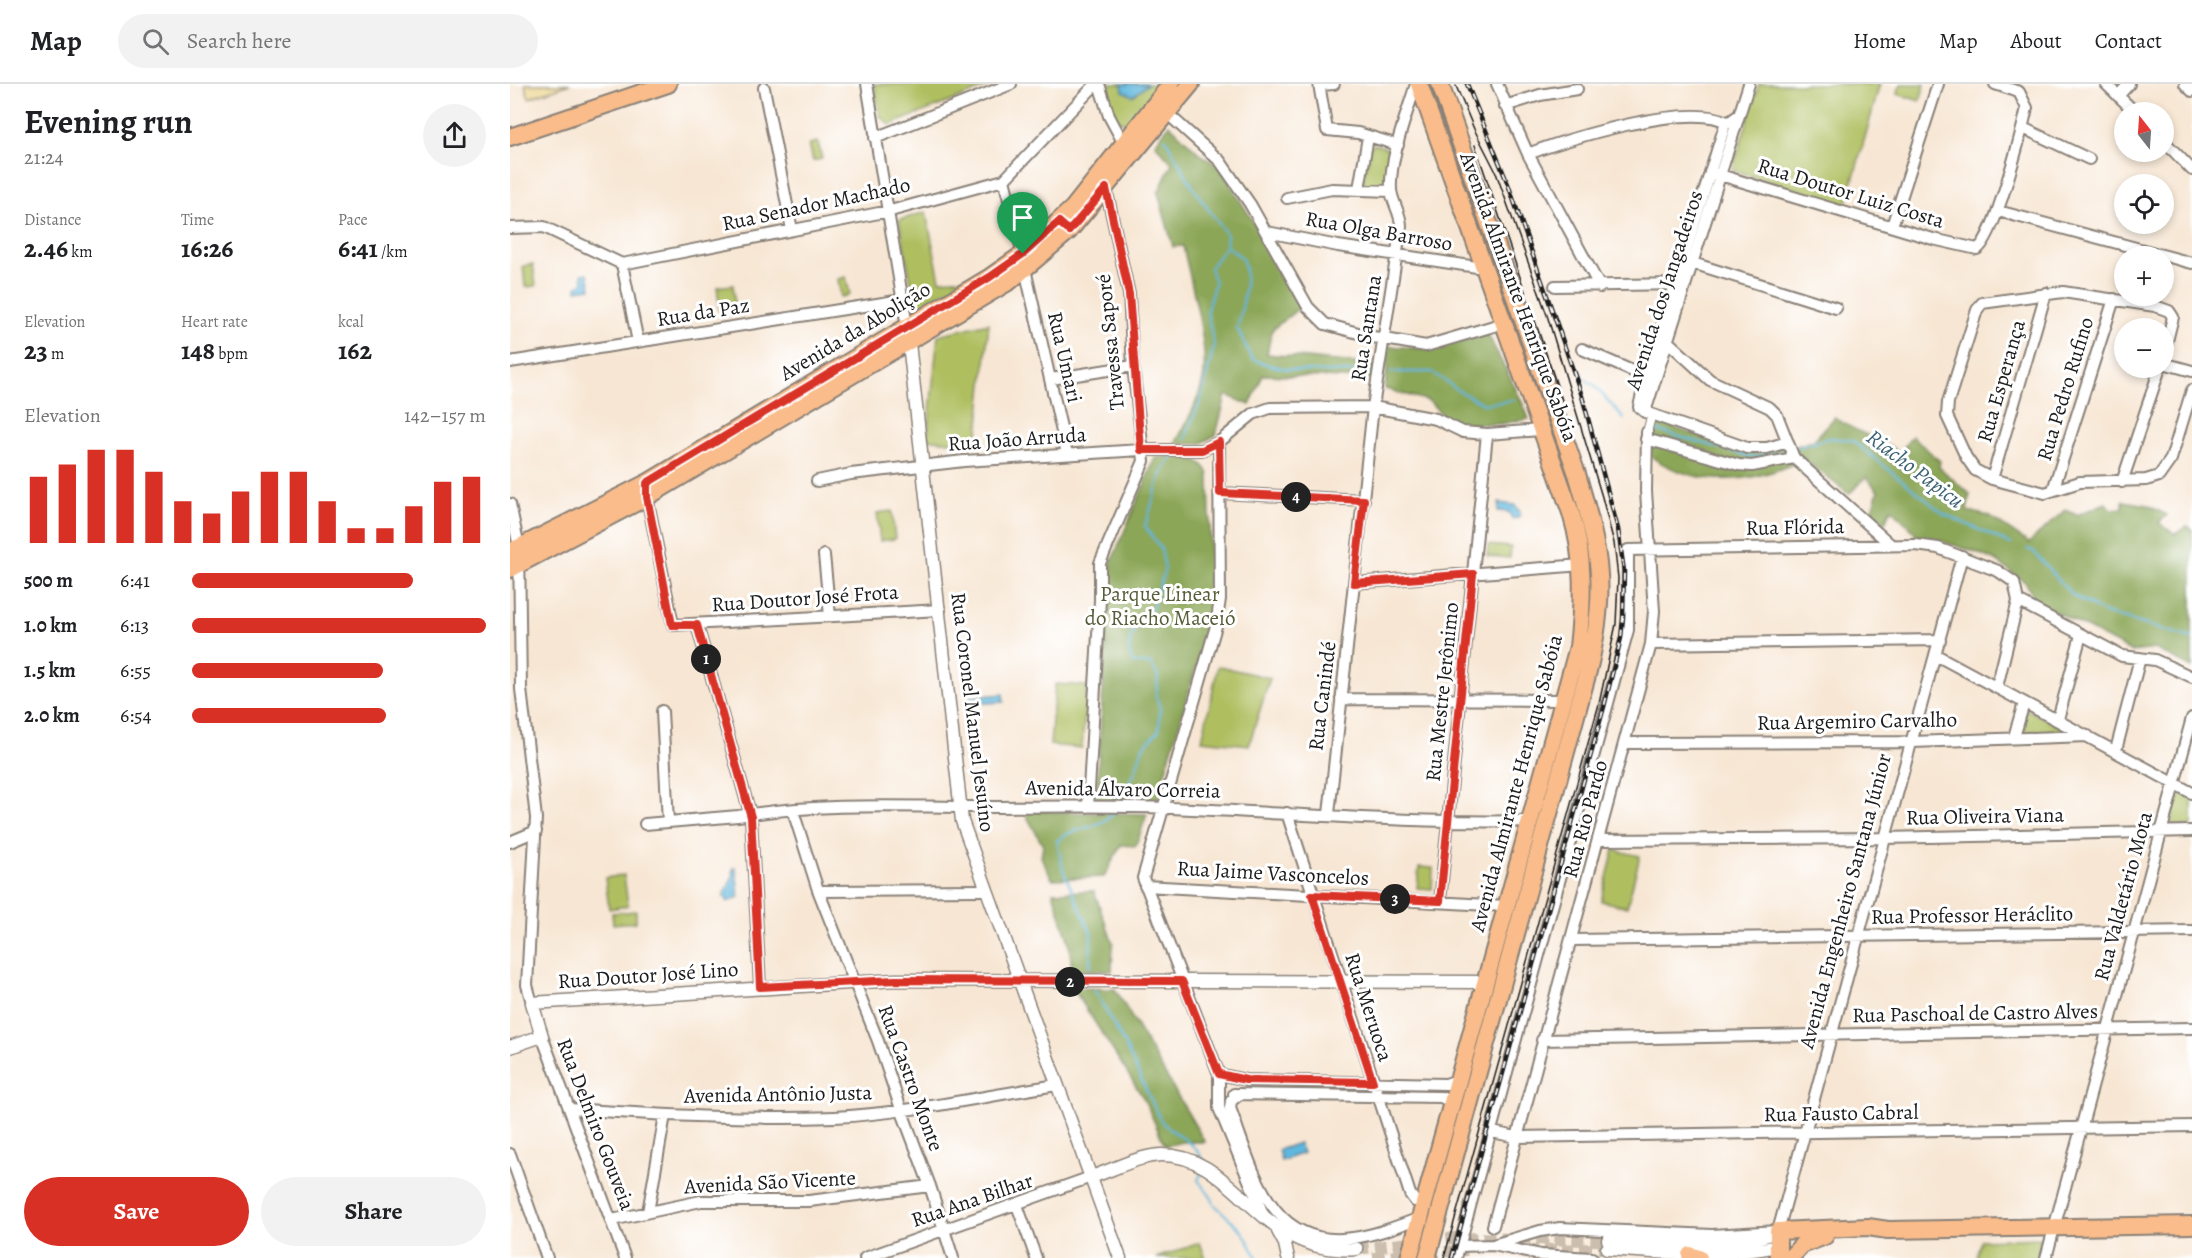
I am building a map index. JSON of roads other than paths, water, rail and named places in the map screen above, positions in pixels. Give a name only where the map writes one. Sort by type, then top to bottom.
[{"type":"main road","points":[[510,137],[668,84]]},
{"type":"main road","name":"Avenida da Abolição","points":[[1064,226],[1073,208],[1171,84]]},
{"type":"main road","name":"Avenida da Abolição","points":[[515,558],[647,490],[908,334],[975,303],[1106,188],[1191,84]]},
{"type":"main road","name":"Avenida Almirante Henrique Sabóia","points":[[1409,1258],[1578,647],[1583,601],[1582,565],[1577,531],[1418,84]]},
{"type":"main road","name":"Avenida Almirante Henrique Sabóia","points":[[1427,1258],[1586,679],[1600,617],[1600,562],[1593,524],[1440,84]]},
{"type":"main road","points":[[1556,467],[1573,462]]},
{"type":"main road","points":[[1781,1248],[1868,1227],[1888,1230],[2192,1225]]},
{"type":"main road","points":[[1781,1248],[1802,1245],[1825,1236],[1868,1234],[1888,1230]]},
{"type":"street","points":[[867,84],[886,212],[908,334]]},
{"type":"street","points":[[875,138],[1011,84]]},
{"type":"street","points":[[1004,180],[1097,84],[1109,116],[1124,142]]},
{"type":"street","points":[[1334,84],[1319,84],[1327,130],[1358,133],[1398,145]]},
{"type":"street","name":"Rua Santana","points":[[1354,583],[1373,407],[1401,216],[1391,191],[1398,145],[1418,84]]},
{"type":"street","points":[[1497,84],[1528,154],[1600,287]]},
{"type":"street","name":"Avenida dos Jangadeiros","points":[[1648,423],[1665,338],[1681,284],[1716,173],[1749,84]]},
{"type":"street","points":[[1892,226],[1938,84]]},
{"type":"street","points":[[1995,84],[2019,92],[2027,108],[1998,211],[2192,263]]},
{"type":"street","points":[[2106,84],[2124,102]]},
{"type":"street","points":[[2118,96],[2129,84]]},
{"type":"street","points":[[2185,84],[2192,91]]},
{"type":"street","points":[[764,88],[792,230]]},
{"type":"street","points":[[1505,106],[1540,95],[1578,89]]},
{"type":"street","points":[[1168,114],[1220,161],[1267,232],[1316,317],[1325,324],[1383,339],[1426,346],[1504,323]]},
{"type":"street","points":[[1528,154],[1575,137],[1666,118],[1714,117],[1728,123],[1739,115]]},
{"type":"street","name":"Avenida dos Jangadeiros","points":[[1716,173],[1728,123]]},
{"type":"street","points":[[2023,128],[2089,159]]},
{"type":"street","points":[[1359,189],[1368,137]]},
{"type":"street","points":[[2174,151],[2192,170]]},
{"type":"street","name":"Rua Doutor Luiz Costa","points":[[1716,173],[1969,249],[1981,248],[1998,211]]},
{"type":"street","name":"Rua Senador Machado","points":[[622,264],[886,212],[1004,180]]},
{"type":"street","name":"Rua Umari","points":[[1004,180],[1067,454]]},
{"type":"street","name":"Travessa Saporé","points":[[1089,807],[1100,563],[1144,461],[1133,366],[1129,294],[1106,188]]},
{"type":"street","points":[[1287,198],[1332,189],[1391,191]]},
{"type":"street","points":[[510,228],[544,227],[622,264],[638,342]]},
{"type":"street","name":"Rua Olga Barroso","points":[[1267,232],[1397,255],[1477,267],[1484,265]]},
{"type":"street","points":[[1688,261],[1836,308]]},
{"type":"street","points":[[1556,286],[1681,284]]},
{"type":"street","points":[[2114,299],[2078,293],[2046,294],[1989,301],[1980,305],[1948,402],[1947,416],[1969,463],[1983,476],[1992,480],[2037,492],[2080,482],[2146,480],[2164,472],[2171,459],[2192,390]]},
{"type":"street","name":"Rua Esperança","points":[[1992,480],[2046,294]]},
{"type":"street","name":"Rua Pedro Rufino","points":[[2053,490],[2114,299]]},
{"type":"street","name":"Rua da Paz","points":[[510,362],[902,300]]},
{"type":"street","points":[[2155,306],[2172,314],[2172,318]]},
{"type":"street","name":"Rua Coronel Manuel Jesuíno","points":[[908,334],[960,807],[971,849],[1120,1258]]},
{"type":"street","points":[[1665,338],[1710,381],[1770,408],[1777,415],[1791,450],[1890,544]]},
{"type":"street","name":"Avenida dos Jangadeiros","points":[[1648,423],[1639,404],[1646,377],[1665,338]]},
{"type":"street","points":[[1582,349],[1646,377]]},
{"type":"street","points":[[1051,379],[1133,366]]},
{"type":"street","points":[[2174,366],[2192,371]]},
{"type":"street","points":[[2122,482],[2157,378]]},
{"type":"street","points":[[1271,1215],[1252,1193],[1219,1108],[1219,1074],[1143,878],[1144,868],[1216,626],[1220,599],[1219,442],[1262,409],[1373,407],[1436,419],[1463,432],[1487,434],[1542,430]]},
{"type":"street","points":[[1648,423],[1747,448],[1791,450]]},
{"type":"street","points":[[1648,423],[1739,465],[1752,466],[1791,450]]},
{"type":"street","name":"Rua Rio Pardo","points":[[1493,1226],[1651,645],[1654,611],[1646,491],[1648,423]]},
{"type":"street","name":"Rua Mestre Jerônimo","points":[[1440,901],[1487,434]]},
{"type":"street","name":"Rua João Arruda","points":[[817,481],[924,466],[1067,454],[1141,450],[1202,450],[1219,442]]},
{"type":"street","points":[[2059,472],[2080,482]]},
{"type":"street","name":"Rua Doutor José Frota","points":[[647,490],[672,625],[940,610]]},
{"type":"street","points":[[1220,493],[1364,500]]},
{"type":"street","points":[[510,504],[521,689],[535,801],[536,831],[527,985],[532,1003]]},
{"type":"street","name":"Rua Flórida","points":[[1492,1132],[1628,630],[1628,550],[1890,544],[1938,548],[2008,577],[2018,591],[2019,601]]},
{"type":"street","points":[[824,555],[830,616]]},
{"type":"street","name":"Avenida Engenheiro Santana Júnior","points":[[1781,1248],[1805,1133],[1962,556]]},
{"type":"street","points":[[1354,583],[1582,565]]},
{"type":"street","name":"Rua Canindé","points":[[1329,814],[1354,583]]},
{"type":"street","points":[[1997,687],[2019,601],[2122,656],[2155,660],[2192,677]]},
{"type":"street","points":[[697,625],[749,813],[760,987]]},
{"type":"street","points":[[2058,719],[2081,635]]},
{"type":"street","points":[[1651,645],[1940,640]]},
{"type":"street","points":[[1936,655],[2192,793]]},
{"type":"street","points":[[2116,750],[2140,658]]},
{"type":"street","points":[[1341,699],[1563,700]]},
{"type":"street","points":[[2014,737],[2024,703]]},
{"type":"street","points":[[663,711],[668,822]]},
{"type":"street","name":"Rua Valdetário Mota","points":[[2046,1258],[2192,718]]},
{"type":"street","name":"Rua Argemiro Carvalho","points":[[1626,743],[1912,742],[2088,735]]},
{"type":"street","name":"Avenida Álvaro Correia","points":[[645,824],[749,813],[793,811],[824,806],[1164,807],[1449,820],[1530,821]]},
{"type":"street","name":"Rua Castro Monte","points":[[793,811],[819,891],[878,1041],[930,1186],[953,1258]]},
{"type":"street","name":"Rua Meruoca","points":[[1287,813],[1340,983],[1412,1198],[1419,1203],[1422,1210]]},
{"type":"street","points":[[510,843],[536,831]]},
{"type":"street","name":"Rua Oliveira Viana","points":[[1599,840],[1886,838],[2192,831]]},
{"type":"street","name":"Rua Jaime Vasconcelos","points":[[1145,886],[1506,906]]},
{"type":"street","points":[[819,891],[986,890]]},
{"type":"street","name":"Rua Professor Heráclito","points":[[1572,940],[2192,931]]},
{"type":"street","name":"Rua Doutor José Lino","points":[[532,1003],[853,981],[1485,982]]},
{"type":"street","name":"Rua Delmiro Gouveia","points":[[532,1003],[542,1036],[625,1258]]},
{"type":"street","name":"Rua Paschoal de Castro Alves","points":[[1542,1040],[2192,1028]]},
{"type":"street","points":[[510,1047],[542,1036]]},
{"type":"street","points":[[1219,1074],[1246,1080],[1446,1084],[1458,1080]]},
{"type":"street","name":"Avenida Antônio Justa","points":[[570,1109],[665,1115],[836,1117],[1057,1084]]},
{"type":"street","points":[[1219,1108],[1224,1098],[1240,1094],[1378,1098],[1441,1097],[1451,1102]]},
{"type":"street","points":[[1240,1094],[1231,1101],[1230,1108],[1271,1215],[1285,1244],[1288,1258]]},
{"type":"street","points":[[648,1212],[665,1115]]},
{"type":"street","name":"Rua Fausto Cabral","points":[[1492,1132],[1516,1137],[2192,1126]]},
{"type":"street","points":[[1456,1258],[1492,1132]]},
{"type":"street","points":[[510,1154],[547,1258]]},
{"type":"street","points":[[1091,1177],[1157,1155],[1179,1157],[1197,1164],[1271,1215],[1302,1232],[1330,1239],[1365,1236],[1422,1210]]},
{"type":"street","name":"Rua Ana Bilhar","points":[[867,1258],[1091,1177]]},
{"type":"street","name":"Avenida São Vicente","points":[[612,1220],[701,1201],[809,1201],[930,1186]]},
{"type":"street","points":[[1017,1205],[1036,1258]]},
{"type":"street","points":[[1460,1246],[1493,1245],[1560,1228],[1712,1235],[1781,1248]]},
{"type":"street","points":[[1278,1231],[1311,1248],[1328,1251],[1357,1249]]},
{"type":"street","points":[[1513,1250],[1509,1244],[1516,1238]]},
{"type":"street","points":[[1761,1238],[1781,1248],[1695,1256],[1607,1245],[1724,1244],[1761,1238]]},
{"type":"street","points":[[1493,1245],[1540,1255],[1592,1258]]},
{"type":"water","points":[[1122,84],[1148,84],[1133,96],[1123,91]]},
{"type":"water","points":[[588,273],[591,288],[577,290],[583,282],[582,274]]},
{"type":"water","points":[[1499,503],[1515,505],[1520,512],[1519,518],[1512,519],[1509,512],[1498,511]]},
{"type":"water","points":[[1003,694],[1004,702],[970,704],[970,697]]},
{"type":"water","points":[[733,868],[736,868],[739,897],[728,902],[724,895],[733,876]]},
{"type":"water","points":[[1299,1143],[1303,1153],[1281,1161],[1278,1150]]},
{"type":"waterway","points":[[1165,138],[1194,189],[1227,235],[1226,246],[1210,268],[1215,282],[1207,311],[1214,346],[1201,399],[1185,439]]},
{"type":"waterway","name":"Riacho Papicu","points":[[1226,246],[1241,257],[1244,266],[1244,293],[1237,328],[1252,359],[1297,370],[1375,372]]},
{"type":"waterway","name":"Riacho Papicu","points":[[1390,372],[1432,372],[1459,391],[1484,404],[1515,400]]},
{"type":"waterway","name":"Riacho Papicu","points":[[1583,378],[1594,385],[1624,419]]},
{"type":"waterway","name":"Riacho Papicu","points":[[1652,429],[1752,457],[1783,452]]},
{"type":"waterway","name":"Riacho Papicu","points":[[1798,447],[1829,438],[1852,440],[1944,514],[2011,544]]},
{"type":"waterway","points":[[1120,798],[1135,772],[1143,747],[1159,730],[1160,708],[1156,697],[1158,676],[1151,664],[1133,663],[1129,651],[1131,636],[1139,621],[1151,612],[1165,569],[1161,549],[1145,526],[1162,472],[1174,456]]},
{"type":"waterway","name":"Riacho Papicu","points":[[2027,549],[2033,551],[2072,595],[2105,613],[2192,638]]},
{"type":"waterway","points":[[1090,966],[1091,933],[1063,870],[1057,841],[1071,832],[1102,822],[1115,812]]},
{"type":"waterway","points":[[1095,991],[1125,1045],[1161,1121],[1190,1143],[1203,1161]]},
{"type":"waterway","points":[[1202,1172],[1198,1180],[1214,1204],[1243,1232],[1257,1257]]},
{"type":"tunnel","points":[[1357,1249],[1454,1238],[1608,1240]]},
{"type":"tunnel","points":[[1526,1250],[1607,1249]]},
{"type":"tunnel","points":[[1373,1258],[1467,1250]]},
{"type":"tram line","points":[[1444,1258],[1599,704],[1616,624],[1618,578],[1614,543],[1602,497],[1547,315],[1495,170],[1456,86]]},
{"type":"tram line","points":[[1475,145],[1564,406]]},
{"type":"railway","points":[[1452,1258],[1604,707],[1621,638],[1624,571],[1618,529],[1582,396],[1508,184],[1467,84]]},
{"type":"park label","name":"Parque Linear do Riacho Maceió","points":[[1160,606]]}]
